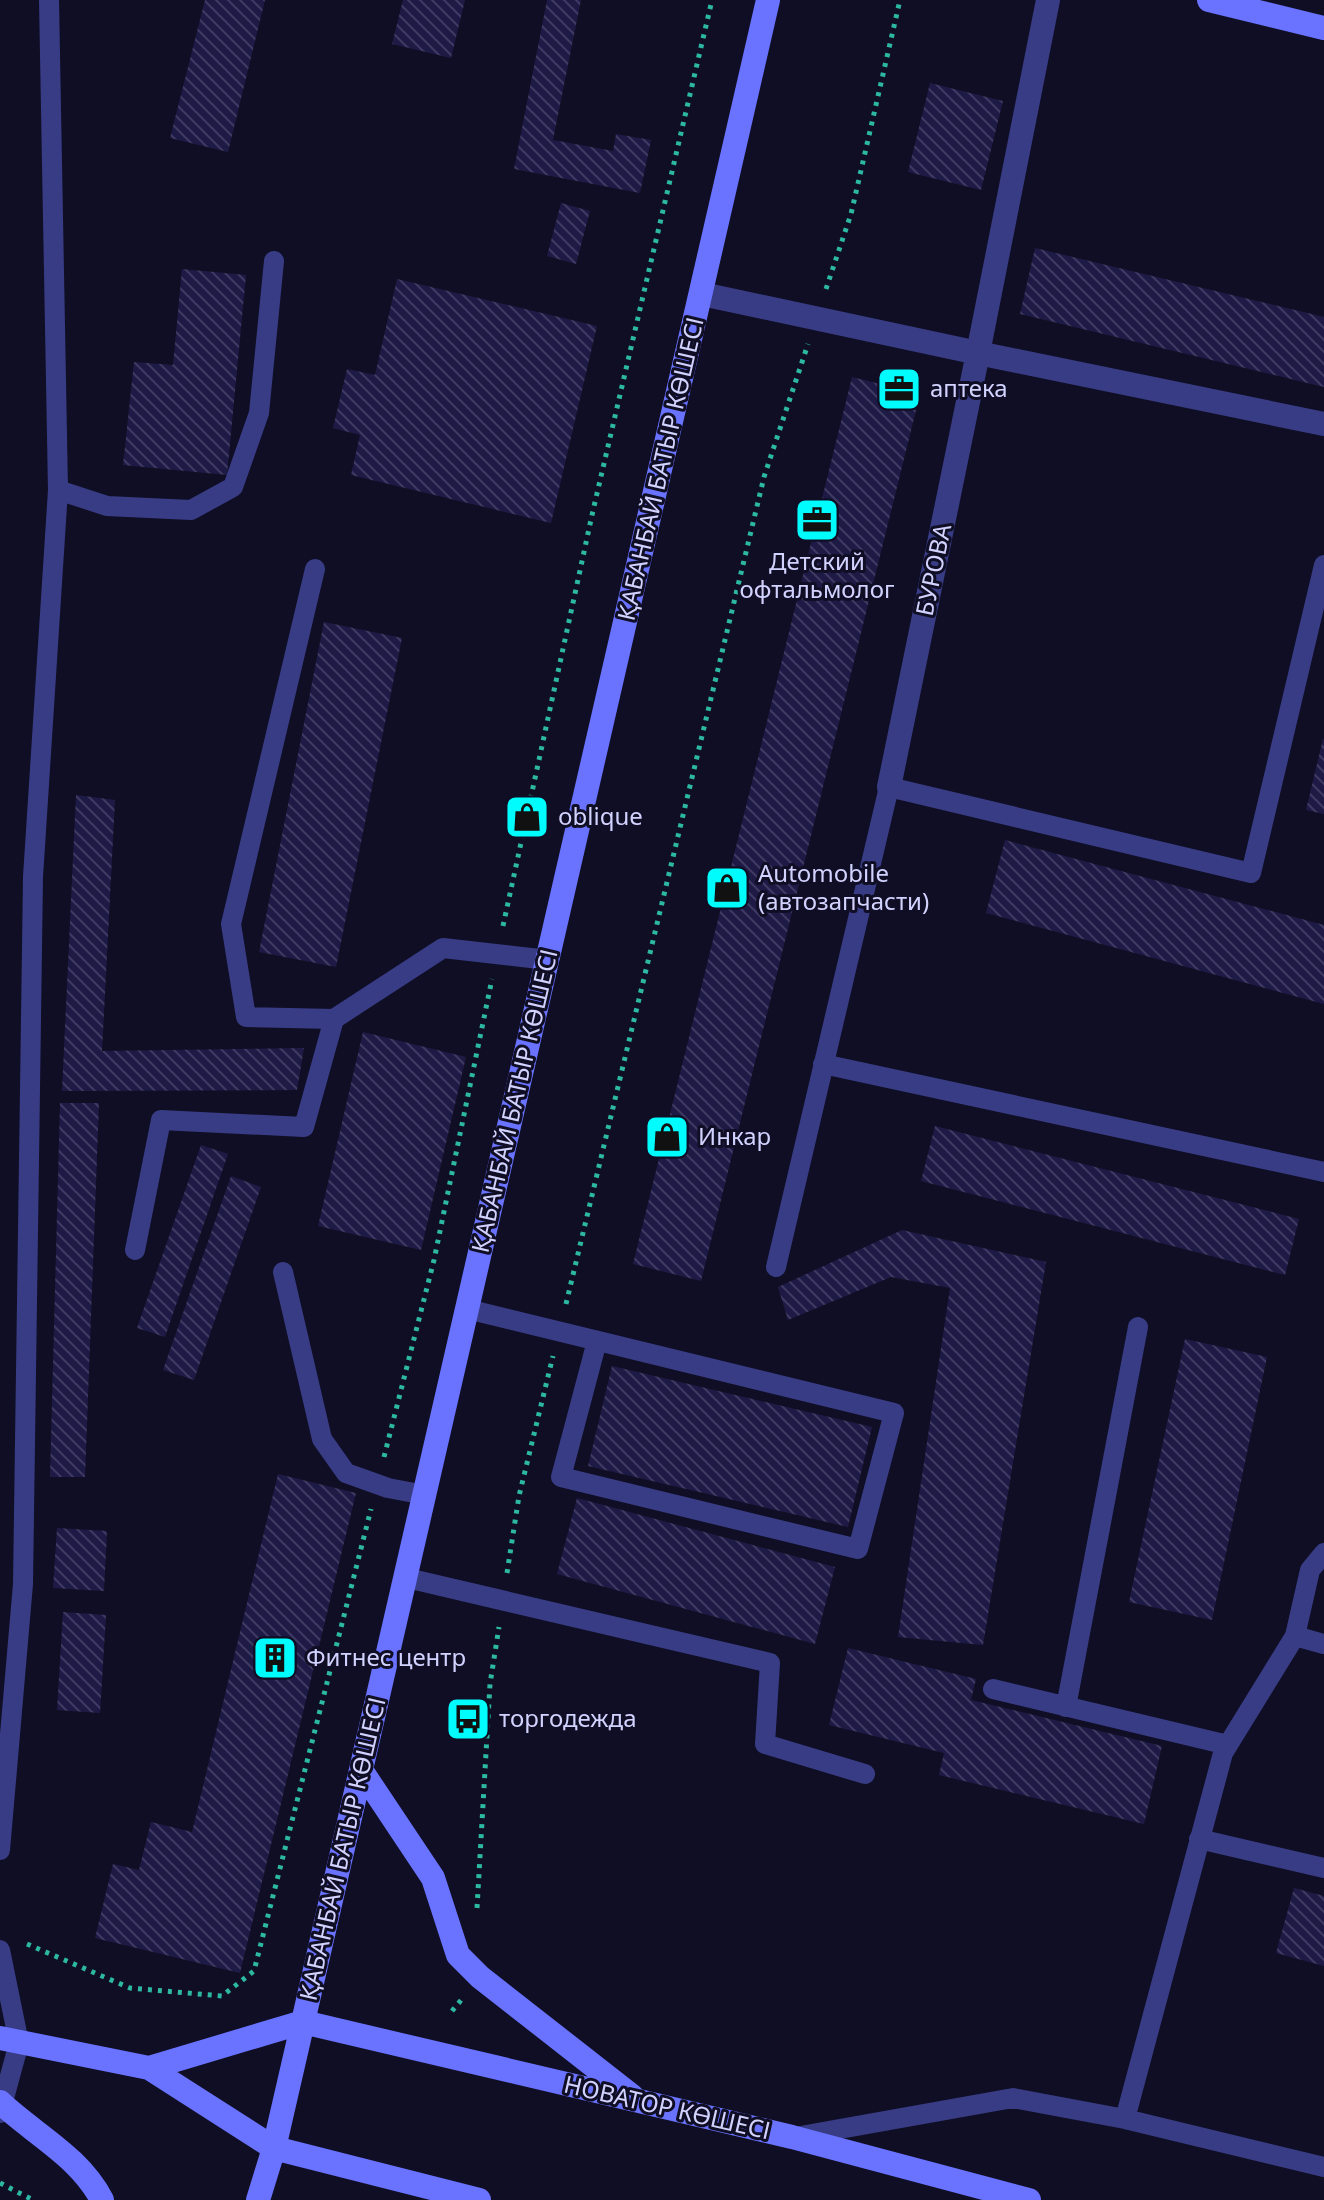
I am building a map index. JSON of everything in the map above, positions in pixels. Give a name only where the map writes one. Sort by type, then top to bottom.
[{"type":"main road","name":"ҚАБАНБАЙ БАТЫР КӨШЕСІ","points":[[258,2200],[274,2148],[407,1578],[768,0]]},
{"type":"main road","points":[[1209,0],[1324,28]]},
{"type":"main road","points":[[361,1770],[433,1878],[458,1955],[480,1977],[640,2103]]},
{"type":"main road","points":[[149,2068],[303,2022]]},
{"type":"main road","name":"НОВАТОР КӨШЕСІ","points":[[303,2022],[792,2137],[1029,2200]]},
{"type":"main road","points":[[9,2041],[149,2068],[274,2148],[479,2200]]},
{"type":"main road","points":[[1,2106],[56,2146],[92,2182],[102,2200]]},
{"type":"street","name":"БУРОВА","points":[[889,787],[1048,0]]},
{"type":"street","points":[[702,294],[1324,424]]},
{"type":"lane","points":[[0,1850],[23,1584],[33,877],[58,490],[49,0]]},
{"type":"lane","points":[[58,490],[107,506],[191,510],[233,487],[259,413],[274,261]]},
{"type":"lane","points":[[776,1267],[889,787],[1251,873],[1324,565]]},
{"type":"lane","points":[[315,569],[231,924],[246,1017],[334,1019],[443,948],[548,960]]},
{"type":"lane","points":[[135,1250],[161,1120],[304,1127],[334,1019]]},
{"type":"lane","points":[[823,1064],[1324,1172]]},
{"type":"lane","points":[[283,1272],[322,1439],[346,1473],[377,1485],[425,1495]]},
{"type":"lane","points":[[467,1309],[894,1413],[858,1549],[561,1477],[597,1341]]},
{"type":"lane","points":[[1066,1707],[1138,1327]]},
{"type":"lane","points":[[1125,2119],[1223,1753],[1295,1636],[1310,1570],[1324,1553]]},
{"type":"lane","points":[[407,1578],[770,1663],[765,1744],[865,1774]]},
{"type":"lane","points":[[1295,1636],[1324,1644]]},
{"type":"lane","points":[[993,1689],[1228,1745]]},
{"type":"lane","points":[[1199,1839],[1324,1868]]},
{"type":"lane","points":[[1,2106],[9,2041],[7,1944]]},
{"type":"lane","points":[[792,2137],[1013,2098],[1125,2119],[1324,2167]]},
{"type":"path","points":[[7,1944],[130,1988],[222,1996],[254,1971],[434,1260],[586,545],[712,0]]},
{"type":"path","points":[[476,1916],[490,1684],[519,1496],[764,477],[851,214],[900,0]]},
{"type":"path","points":[[452,2011],[480,1977]]},
{"type":"path","points":[[0,2183],[33,2200]]},
{"type":"building","points":[[205,0],[265,0],[228,152],[170,138]]},
{"type":"building","points":[[403,0],[465,0],[451,58],[392,44]]},
{"type":"building","points":[[547,0],[581,0],[553,140],[613,151],[616,134],[651,140],[640,193],[514,169]]},
{"type":"building","points":[[930,83],[1003,101],[981,190],[908,172]]},
{"type":"building","points":[[561,203],[590,211],[576,264],[547,256]]},
{"type":"building","points":[[1035,248],[1324,317],[1324,387],[1020,314]]},
{"type":"building","points":[[182,269],[246,275],[227,475],[123,465],[134,362],[173,365]]},
{"type":"building","points":[[397,279],[597,326],[551,523],[351,475],[360,435],[333,428],[347,369],[375,375]]},
{"type":"building","points":[[852,377],[920,394],[701,1281],[633,1264]]},
{"type":"building","points":[[324,622],[402,638],[336,967],[259,952]]},
{"type":"building","points":[[1324,739],[1324,814],[1306,810]]},
{"type":"building","points":[[76,795],[115,800],[102,1051],[304,1048],[297,1090],[62,1091]]},
{"type":"building","points":[[1005,840],[1324,925],[1324,1004],[986,913]]},
{"type":"building","points":[[363,1032],[466,1057],[421,1250],[318,1226]]},
{"type":"building","points":[[60,1103],[99,1103],[85,1477],[50,1477]]},
{"type":"building","points":[[935,1126],[1299,1219],[1285,1275],[921,1181]]},
{"type":"building","points":[[201,1145],[228,1154],[165,1337],[137,1328]]},
{"type":"building","points":[[231,1176],[261,1187],[194,1380],[163,1370]]},
{"type":"building","points":[[902,1230],[1046,1262],[983,1645],[898,1637],[950,1288],[891,1277],[788,1320],[778,1287]]},
{"type":"building","points":[[1185,1339],[1267,1357],[1212,1620],[1129,1602]]},
{"type":"building","points":[[612,1366],[872,1427],[848,1527],[588,1466]]},
{"type":"building","name":"Фитнес центр","points":[[278,1474],[356,1493],[240,1973],[95,1938],[113,1864],[139,1870],[151,1822],[192,1832]]},
{"type":"building","points":[[577,1498],[835,1567],[815,1644],[557,1574]]},
{"type":"building","points":[[57,1528],[107,1531],[104,1591],[53,1588]]},
{"type":"building","points":[[63,1612],[106,1615],[100,1713],[57,1710]]},
{"type":"building","points":[[848,1648],[976,1679],[971,1700],[1162,1746],[1144,1824],[939,1775],[944,1753],[829,1725]]},
{"type":"building","points":[[1294,1888],[1324,1896],[1324,1966],[1276,1953]]},
{"type":"place","name":"аптека","points":[[899,389]]},
{"type":"place","name":"Детский офтальмолог","points":[[817,520]]},
{"type":"place","name":"oblique","points":[[527,817]]},
{"type":"place","name":"Automobile (автозапчасти)","points":[[727,888]]},
{"type":"place","name":"Инкар","points":[[667,1137]]},
{"type":"place","name":"Фитнес центр","points":[[275,1658]]},
{"type":"place","name":"торгодежда","points":[[468,1719]]}]
